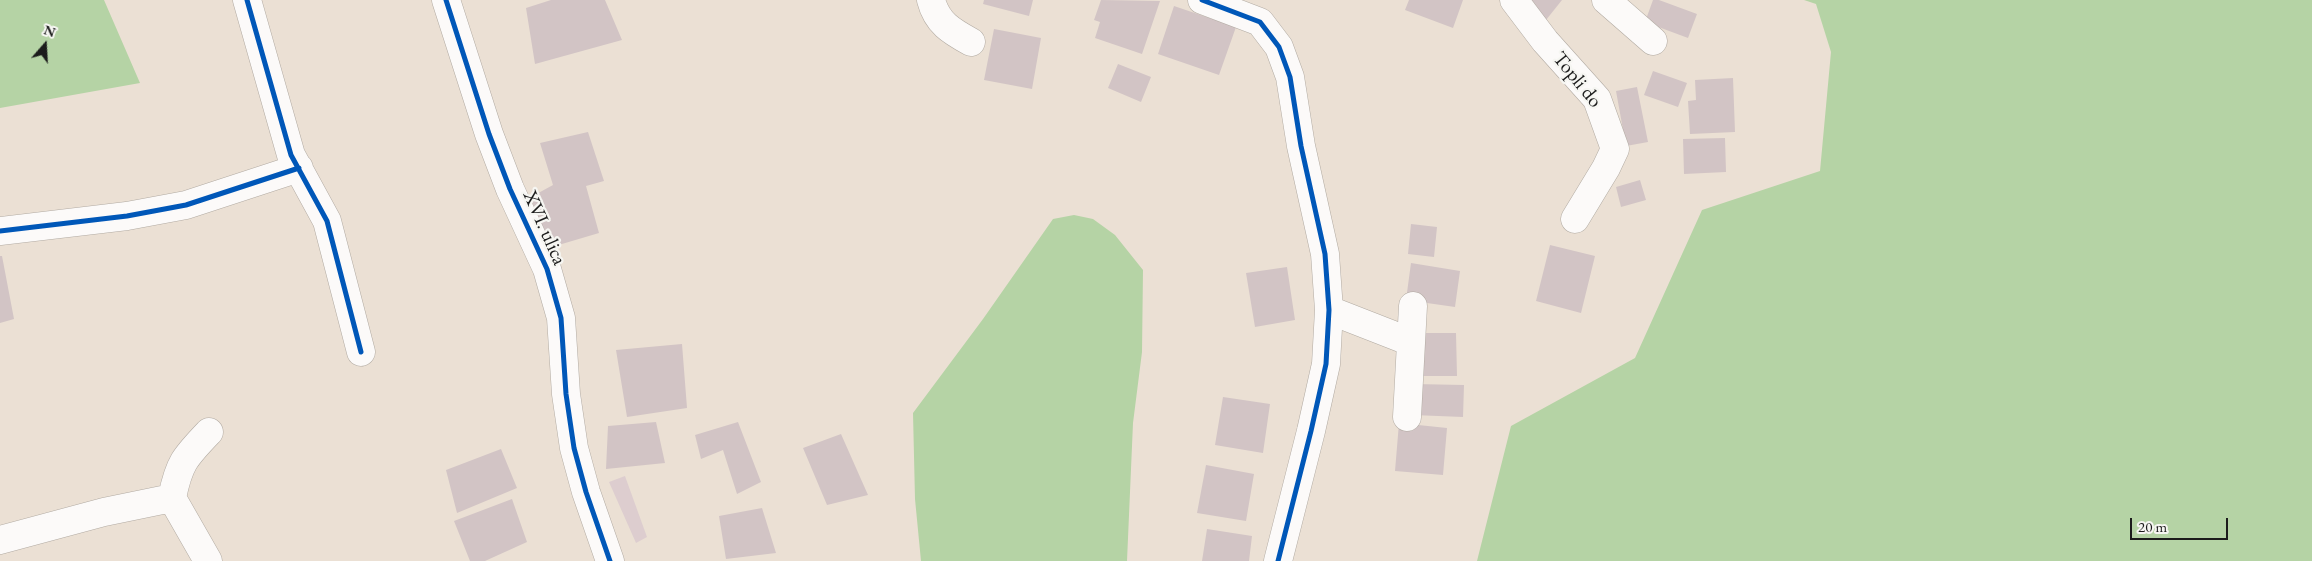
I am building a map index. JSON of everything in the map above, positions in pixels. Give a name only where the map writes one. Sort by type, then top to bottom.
[{"type":"street","points":[[247,0],[275,105],[291,155],[327,221],[361,352]]},
{"type":"street","name":"XVI. ulica","points":[[446,0],[489,134],[510,189],[547,269],[562,318],[566,394],[574,448],[586,492],[610,561]]},
{"type":"street","points":[[932,0],[936,15],[943,25],[971,42]]},
{"type":"street","points":[[1202,0],[1260,22],[1279,47],[1290,76],[1305,166],[1325,254],[1329,310],[1326,364],[1278,561]]},
{"type":"street","name":"Topli do","points":[[1514,0],[1545,41],[1597,100],[1615,149],[1575,220]]},
{"type":"street","points":[[1606,0],[1652,41]]},
{"type":"street","points":[[0,232],[128,216],[186,205],[299,168]]},
{"type":"street","points":[[1407,417],[1413,306]]},
{"type":"street","points":[[1329,310],[1412,342]]},
{"type":"street","points":[[208,561],[172,498],[178,472],[186,456],[210,432]]},
{"type":"street","points":[[0,540],[104,512],[172,498]]},
{"type":"shaded area","points":[[625,476],[647,537],[636,543],[609,482]]},
{"type":"green space","points":[[0,0],[104,0],[140,83],[0,108]]},
{"type":"green space","points":[[1804,0],[2312,0],[2312,561],[1477,561],[1511,426],[1635,358],[1702,210],[1820,171],[1831,52],[1816,4]]},
{"type":"green space","points":[[1074,215],[1093,219],[1115,235],[1143,270],[1142,352],[1133,423],[1127,561],[921,561],[915,499],[913,413],[983,319],[1053,219]]},
{"type":"building","points":[[551,0],[605,0],[622,40],[535,64],[526,8]]},
{"type":"building","points":[[984,0],[1033,0],[1029,16],[983,4]]},
{"type":"building","points":[[1101,0],[1160,1],[1142,54],[1095,38],[1100,22],[1094,20]]},
{"type":"building","points":[[1409,0],[1463,0],[1453,28],[1405,10]]},
{"type":"building","points":[[1525,0],[1562,0],[1546,20]]},
{"type":"building","points":[[1653,0],[1659,0],[1697,14],[1688,38],[1645,22]]},
{"type":"building","points":[[1174,6],[1236,27],[1219,75],[1158,54]]},
{"type":"building","points":[[994,29],[1041,38],[1032,89],[984,80]]},
{"type":"building","points":[[1118,64],[1151,77],[1141,102],[1108,88]]},
{"type":"building","points":[[1653,71],[1687,83],[1678,107],[1644,95]]},
{"type":"building","points":[[1733,78],[1735,132],[1690,134],[1688,101],[1696,100],[1695,80]]},
{"type":"building","points":[[1637,87],[1648,142],[1626,146],[1616,91]]},
{"type":"building","points":[[588,132],[604,181],[586,186],[599,233],[545,249],[531,197],[553,185],[540,143]]},
{"type":"building","points":[[1725,138],[1726,172],[1684,174],[1683,139]]},
{"type":"building","points":[[1640,180],[1646,200],[1621,207],[1616,187]]},
{"type":"building","points":[[1411,224],[1437,227],[1434,257],[1408,254]]},
{"type":"building","points":[[1550,245],[1595,256],[1581,313],[1536,301]]},
{"type":"building","points":[[0,256],[2,256],[14,319],[0,323]]},
{"type":"building","points":[[1411,263],[1460,271],[1455,307],[1406,300]]},
{"type":"building","points":[[1287,267],[1295,320],[1255,327],[1246,273]]},
{"type":"building","points":[[1416,333],[1456,333],[1457,376],[1416,376]]},
{"type":"building","points":[[682,344],[687,408],[627,417],[616,350]]},
{"type":"building","points":[[1414,384],[1464,385],[1463,417],[1413,415]]},
{"type":"building","points":[[1223,397],[1270,404],[1263,453],[1215,445]]},
{"type":"building","points":[[656,422],[665,463],[606,469],[608,426]]},
{"type":"building","points":[[738,422],[761,482],[737,494],[723,450],[701,459],[695,435]]},
{"type":"building","points":[[1399,423],[1447,428],[1443,475],[1395,471]]},
{"type":"building","points":[[841,434],[868,495],[827,505],[803,448]]},
{"type":"building","points":[[501,449],[517,488],[457,513],[446,470]]},
{"type":"building","points":[[1206,465],[1254,474],[1246,521],[1197,513]]},
{"type":"building","points":[[512,499],[527,542],[485,561],[470,561],[454,521]]},
{"type":"building","points":[[762,508],[776,553],[726,559],[719,516]]},
{"type":"building","points":[[1207,529],[1252,536],[1249,561],[1202,561]]},
{"type":"cycle path","points":[[247,0],[291,155],[327,221],[361,352]]},
{"type":"cycle path","points":[[446,0],[489,134],[510,189],[547,269],[561,318],[566,394],[574,448],[586,492],[610,561]]},
{"type":"cycle path","points":[[1202,0],[1260,22],[1279,47],[1290,77],[1301,146],[1325,254],[1329,310],[1326,364],[1278,561]]},
{"type":"cycle path","points":[[0,231],[127,216],[186,205],[299,168]]}]
